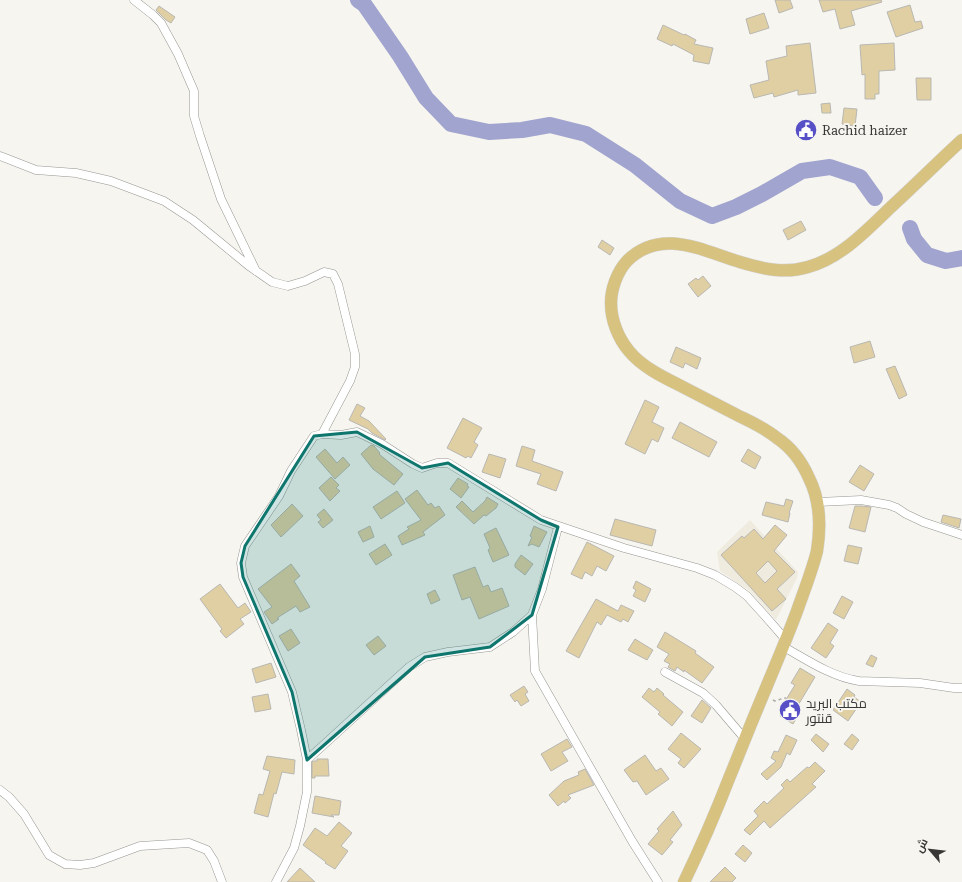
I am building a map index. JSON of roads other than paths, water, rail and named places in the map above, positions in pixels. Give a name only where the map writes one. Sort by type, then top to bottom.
[{"type":"main road","points":[[684,882],[704,840],[764,696],[810,576],[817,551],[820,525],[818,502],[812,482],[805,468],[789,447],[780,439],[764,429],[667,379],[642,364],[630,353],[620,339],[614,323],[611,307],[611,293],[621,269],[628,261],[637,253],[649,247],[662,244],[676,243],[694,246],[738,262],[764,269],[793,270],[819,264],[831,258],[859,237],[962,140]]},
{"type":"street","points":[[134,0],[161,23],[178,54],[194,91],[194,116],[221,199],[256,271]]},
{"type":"street","points":[[0,156],[36,170],[76,173],[111,181],[164,202],[193,220],[249,266],[272,282],[288,286],[324,272],[333,274],[338,284],[355,354],[355,367],[350,381],[322,434]]},
{"type":"street","points":[[276,882],[294,848],[300,826],[307,792],[307,760],[292,692],[243,577],[241,563],[245,546],[279,496],[291,471],[314,436],[322,434],[341,435],[357,432],[382,444],[413,464],[422,468],[437,463],[448,463],[541,520],[624,548],[690,566],[715,575],[747,596],[766,617],[785,644],[832,673],[850,679],[920,683],[962,688]]},
{"type":"street","points":[[818,502],[861,500],[890,505],[923,522],[962,535]]},
{"type":"street","points":[[558,526],[542,589],[532,615],[535,671],[632,841],[658,882]]},
{"type":"street","points":[[307,760],[409,667],[425,657],[448,652],[490,647],[513,632],[532,615]]},
{"type":"street","points":[[665,672],[703,693],[716,705],[745,739]]},
{"type":"street","points":[[0,790],[9,797],[24,814],[49,854],[65,864],[80,865],[94,863],[140,846],[189,843],[207,850],[214,861],[222,882]]},
{"type":"waterway","points":[[358,0],[364,4],[400,56],[426,98],[451,124],[489,132],[522,130],[550,125],[586,134],[635,165],[680,201],[712,216],[736,207],[802,171],[830,167],[860,177],[875,198]]},
{"type":"waterway","points":[[910,228],[914,239],[927,255],[946,261],[962,258]]},
{"type":"place","name":"Rachid haizer","points":[[806,130]]},
{"type":"place","name":"مكتب البريد قنتور","points":[[790,710]]}]
